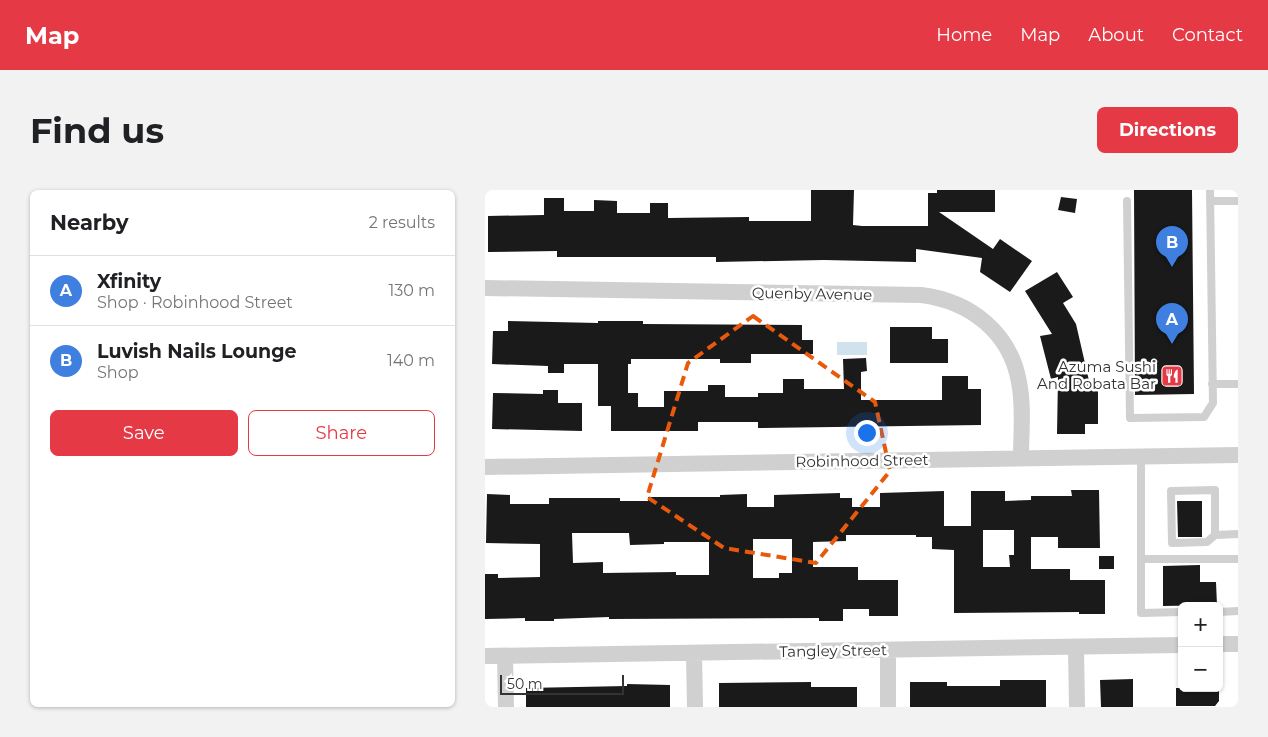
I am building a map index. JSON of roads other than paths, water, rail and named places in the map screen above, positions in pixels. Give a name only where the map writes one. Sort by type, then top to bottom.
[{"type":"street","name":"Quenby Avenue","points":[[485,288],[921,295],[937,297],[956,303],[976,315],[990,327],[1004,342],[1013,360],[1021,397],[1021,458]]},
{"type":"street","name":"Robinhood Street","points":[[485,467],[1238,455]]},
{"type":"street","points":[[1223,644],[1238,644]]},
{"type":"street","name":"Tangley Street","points":[[485,656],[1178,645]]},
{"type":"street","points":[[1076,648],[1077,707]]},
{"type":"street","points":[[888,650],[889,707]]},
{"type":"street","points":[[694,652],[695,707]]},
{"type":"street","points":[[505,656],[506,707]]},
{"type":"lane","points":[[1127,200],[1130,418],[1204,417],[1213,403],[1210,190]]},
{"type":"lane","points":[[1210,201],[1238,201]]},
{"type":"lane","points":[[1212,384],[1238,384]]},
{"type":"lane","points":[[1141,456],[1141,613],[1178,612]]},
{"type":"lane","points":[[1215,535],[1215,490],[1171,491],[1172,543],[1207,542],[1215,535],[1238,534]]},
{"type":"lane","points":[[1141,559],[1238,559]]},
{"type":"lane","points":[[1223,612],[1238,611]]},
{"type":"water","points":[[837,342],[867,342],[867,355],[837,355]]},
{"type":"place","name":"Luvish Nails Lounge","points":[[1172,267]]},
{"type":"place","name":"Xfinity","points":[[1172,344]]},
{"type":"place","name":"Azuma Sushi And Robata Bar","points":[[1172,376]]}]
